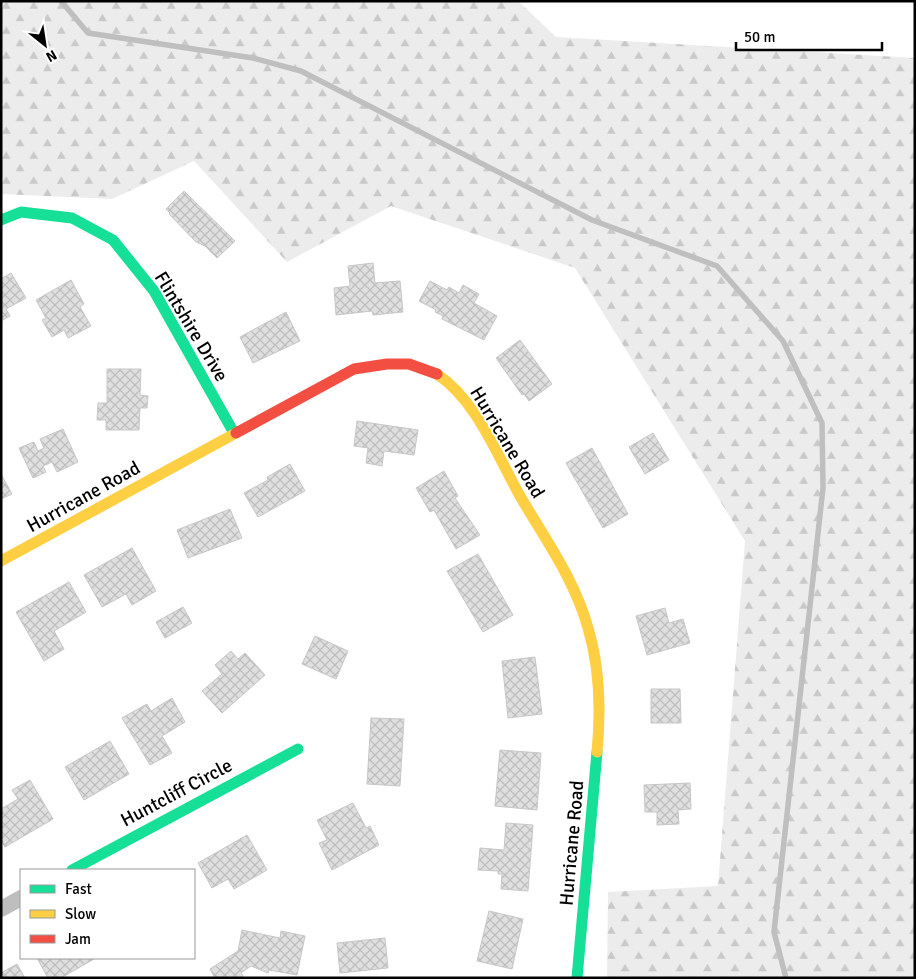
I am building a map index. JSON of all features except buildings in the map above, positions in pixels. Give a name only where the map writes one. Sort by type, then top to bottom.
[{"type":"street","name":"Flintshire Drive","points":[[1,220],[21,212],[72,218],[113,240],[154,291],[234,433]]},
{"type":"street","name":"Hurricane Road","points":[[1,561],[354,369],[389,362],[416,366],[438,374],[458,392],[476,420],[571,583],[584,613],[595,653],[599,686],[600,722],[577,978]]},
{"type":"street","name":"Huntcliff Circle","points":[[74,869],[298,749]]},
{"type":"street","points":[[1,909],[20,899]]},
{"type":"green space","points":[[1,1],[518,1],[556,37],[915,58],[915,978],[607,978],[608,892],[718,886],[745,541],[575,268],[391,206],[287,262],[194,161],[112,199],[1,194]]},
{"type":"waterway","points":[[61,1],[88,33],[253,58],[301,71],[592,220],[717,266],[783,341],[822,423],[823,488],[774,932],[786,978]]},
{"type":"traffic: fast","points":[[1,220],[21,212],[72,218],[113,240],[154,291],[234,433]]},
{"type":"traffic: fast","points":[[74,869],[298,749]]},
{"type":"traffic: fast","points":[[577,978],[597,752]]},
{"type":"traffic: slow","points":[[437,374],[451,385],[475,414],[575,593],[588,628],[595,658],[599,705],[597,752]]},
{"type":"traffic: slow","points":[[1,561],[236,433]]},
{"type":"traffic: jam","points":[[236,433],[354,369],[387,364],[409,364],[437,374]]}]
